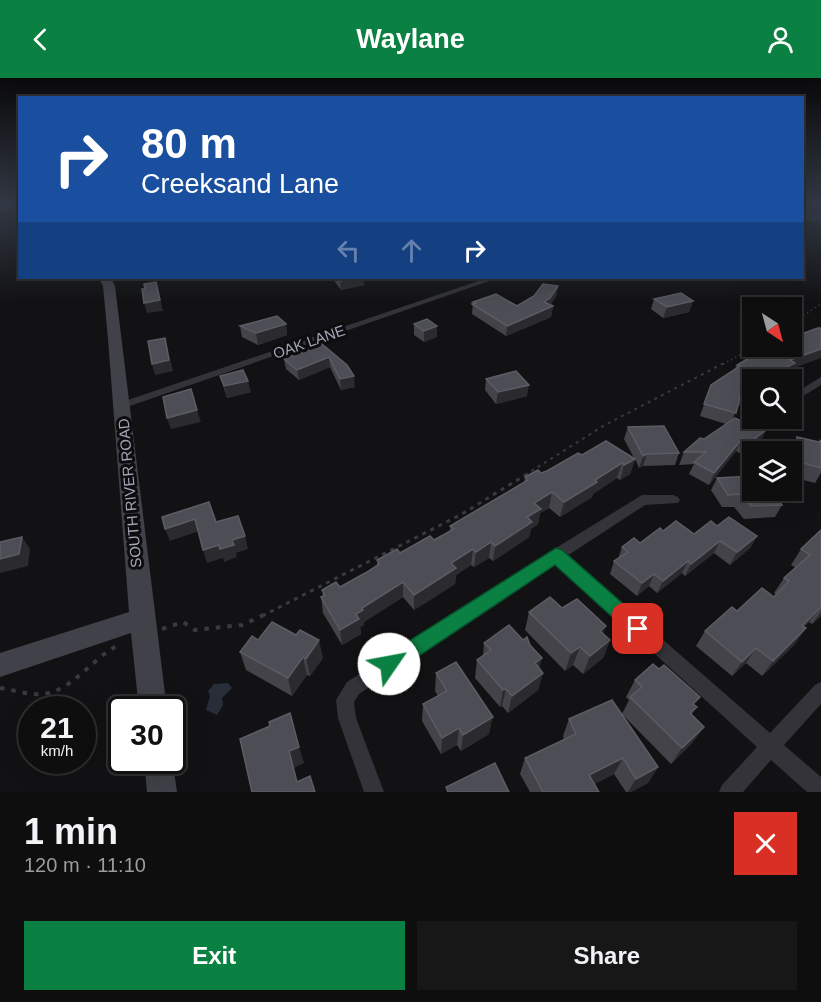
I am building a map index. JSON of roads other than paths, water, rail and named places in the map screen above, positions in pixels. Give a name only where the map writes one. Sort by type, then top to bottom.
[{"type":"main road","name":"SOUTH RIVER ROAD","points":[[106,279],[109,286],[123,405],[142,628],[151,696]]},
{"type":"main road","points":[[0,665],[142,628]]},
{"type":"main road","points":[[160,774],[162,792]]},
{"type":"street","name":"OAK LANE","points":[[123,405],[491,279]]},
{"type":"street","points":[[802,395],[818,386]]},
{"type":"street","points":[[374,792],[347,718],[345,700],[353,688],[642,500],[673,500]]},
{"type":"street","points":[[556,555],[821,791]]},
{"type":"street","points":[[729,792],[821,690]]}]
